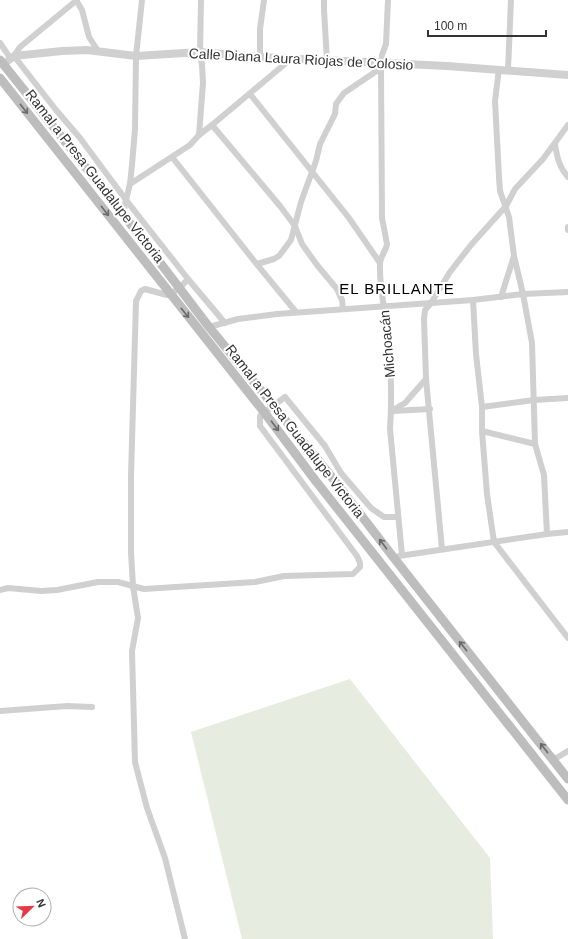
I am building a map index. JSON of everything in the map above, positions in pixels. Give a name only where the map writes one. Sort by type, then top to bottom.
[{"type":"main road","name":"Ramal a Presa Guadalupe Victoria","points":[[2,62],[123,214],[209,327],[274,404],[398,557],[568,779]]},
{"type":"main road","name":"Ramal a Presa Guadalupe Victoria","points":[[0,78],[568,800]]},
{"type":"street","points":[[2,62],[13,57],[20,47],[58,14],[77,0],[82,10],[89,37],[98,51]]},
{"type":"street","points":[[123,214],[130,184],[135,129],[136,56],[142,0]]},
{"type":"street","points":[[199,135],[203,83],[203,69],[200,52],[201,0]]},
{"type":"street","points":[[260,57],[260,29],[264,0]]},
{"type":"street","points":[[324,0],[327,61]]},
{"type":"street","name":"Michoacán","points":[[388,0],[386,44],[381,65],[382,218],[387,244],[380,262],[383,306],[388,337],[391,411],[390,429],[397,517],[398,557]]},
{"type":"street","points":[[508,70],[511,0]]},
{"type":"street","points":[[0,43],[80,138],[126,200],[188,279],[225,323]]},
{"type":"street","name":"Calle Diana Laura Riojas de Colosio","points":[[13,57],[62,51],[87,50],[136,56],[200,52],[381,65],[499,69],[568,75]]},
{"type":"street","points":[[130,184],[190,145],[199,135],[292,58]]},
{"type":"street","points":[[257,264],[279,256],[291,240],[301,202],[316,161],[320,144],[334,114],[336,104],[344,93],[381,65]]},
{"type":"street","points":[[499,69],[495,101],[500,191],[509,217],[514,256],[532,343],[535,444],[544,474],[547,534]]},
{"type":"street","points":[[250,94],[349,218],[380,262]]},
{"type":"street","points":[[212,125],[295,226],[302,244],[337,289],[344,309]]},
{"type":"street","points":[[442,549],[426,379],[425,310],[471,245],[506,206],[515,189],[543,159],[568,125]]},
{"type":"street","points":[[555,144],[558,162],[562,171],[568,177]]},
{"type":"street","points":[[172,157],[296,312]]},
{"type":"street","points":[[502,297],[514,256]]},
{"type":"street","points":[[185,939],[165,858],[148,808],[135,762],[132,650],[138,618],[133,586],[131,472],[136,301],[141,291],[145,289],[170,295],[180,288],[188,279]]},
{"type":"street","points":[[209,327],[258,316],[296,312],[473,300],[523,294],[568,292]]},
{"type":"street","points":[[473,300],[476,354],[482,407],[486,494],[494,542],[568,638]]},
{"type":"street","points":[[391,411],[405,403],[426,379]]},
{"type":"street","points":[[0,590],[8,588],[41,591],[57,590],[98,582],[118,582],[144,589],[255,582],[284,576],[353,574],[358,570],[360,563],[356,556],[260,426],[260,416],[285,397],[325,446],[341,473],[371,508],[384,517],[397,517]]},
{"type":"street","points":[[482,407],[534,400],[561,400],[568,398]]},
{"type":"street","points":[[391,411],[430,409]]},
{"type":"street","points":[[482,431],[535,444]]},
{"type":"street","points":[[398,557],[442,549],[568,532]]},
{"type":"street","points":[[0,711],[67,706],[92,707]]},
{"type":"street","points":[[553,760],[567,754]]},
{"type":"shaded area","points":[[350,679],[490,858],[493,939],[242,939],[191,732]]},
{"type":"district","name":"EL BRILLANTE","points":[[397,288]]}]
